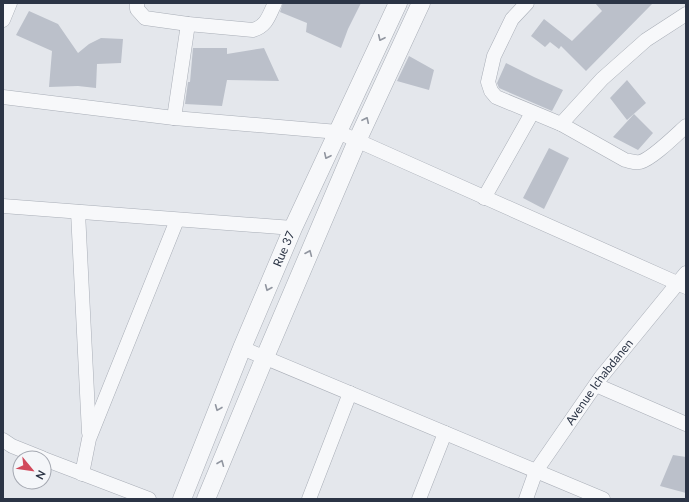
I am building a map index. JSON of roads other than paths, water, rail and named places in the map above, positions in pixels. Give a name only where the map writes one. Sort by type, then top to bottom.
[{"type":"street","points":[[3,20],[10,3]]},
{"type":"street","points":[[137,3],[137,9],[145,18],[188,24],[253,30],[261,28],[266,22],[275,3]]},
{"type":"street","name":"Rue 37","points":[[182,499],[242,348],[294,228],[398,3]]},
{"type":"street","name":"Rue 37","points":[[206,499],[357,141],[421,3]]},
{"type":"street","points":[[527,3],[512,20],[494,56],[488,82],[491,91],[496,97],[561,124],[625,160],[634,163],[642,162],[650,157],[686,126]]},
{"type":"street","points":[[561,124],[602,79],[646,40],[686,14]]},
{"type":"street","points":[[174,118],[188,24]]},
{"type":"street","points":[[3,97],[174,118],[338,132],[681,286]]},
{"type":"street","points":[[484,198],[532,113]]},
{"type":"street","points":[[3,206],[294,228]]},
{"type":"street","points":[[78,212],[89,439]]},
{"type":"street","points":[[82,474],[89,439],[177,220]]},
{"type":"street","name":"Avenue Ichabdanen","points":[[526,499],[536,471],[596,385],[681,286],[686,273]]},
{"type":"street","points":[[242,348],[603,499]]},
{"type":"street","points":[[596,385],[686,424]]},
{"type":"street","points":[[309,499],[350,392]]},
{"type":"street","points":[[419,499],[445,433]]},
{"type":"street","points":[[3,440],[22,450]]},
{"type":"street","points":[[52,462],[149,499]]}]
